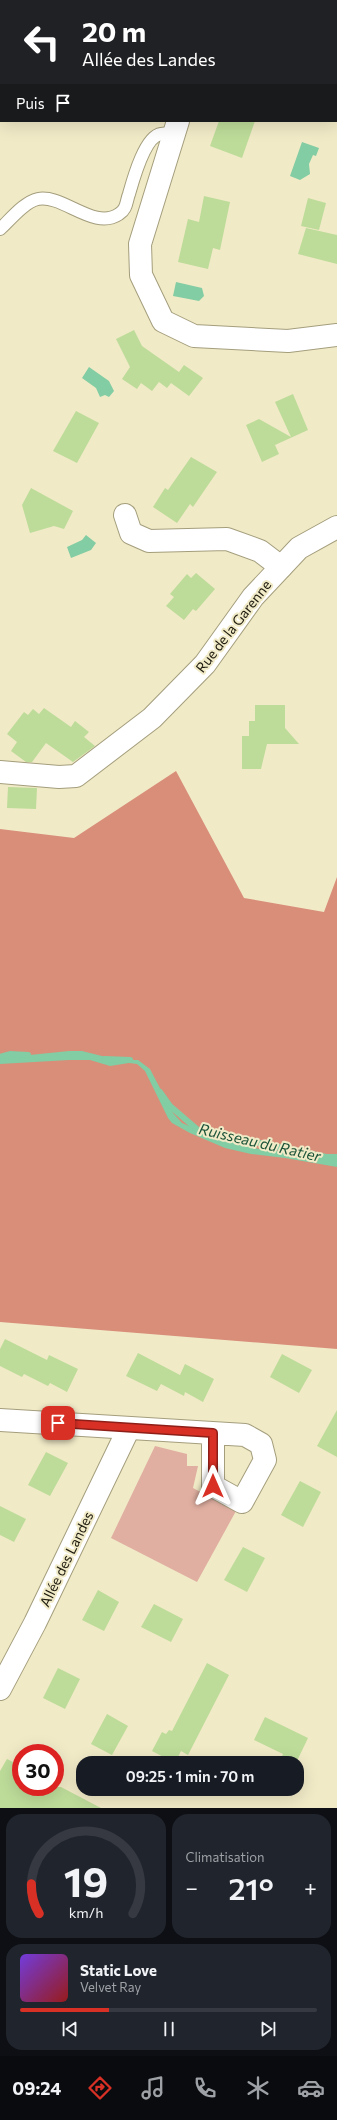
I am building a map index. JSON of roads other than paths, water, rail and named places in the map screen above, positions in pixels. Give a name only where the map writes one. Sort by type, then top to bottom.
[{"type":"street","points":[[176,128],[140,244],[141,275],[163,321],[194,336],[288,341],[337,336]]},
{"type":"street","points":[[124,515],[131,533],[149,541],[227,539],[260,551],[281,567]]},
{"type":"street","name":"Rue de la Garenne","points":[[0,772],[59,777],[76,776],[152,718],[205,664],[253,597],[299,548],[337,527]]},
{"type":"street","points":[[0,1420],[213,1433]]},
{"type":"street","name":"Allée des Landes","points":[[0,1689],[35,1623],[129,1428]]},
{"type":"lane","points":[[0,229],[25,207],[38,199],[49,200],[96,218],[112,219],[125,211],[143,153],[151,140],[160,134],[176,128]]},
{"type":"waterway","name":"Ruisseau du Ratier","points":[[0,1057],[10,1054],[28,1055]]},
{"type":"waterway","name":"Ruisseau du Ratier","points":[[105,1059],[130,1060]]},
{"type":"waterway","name":"Ruisseau du Ratier","points":[[160,1092],[170,1106],[198,1130],[326,1157],[337,1157]]}]
